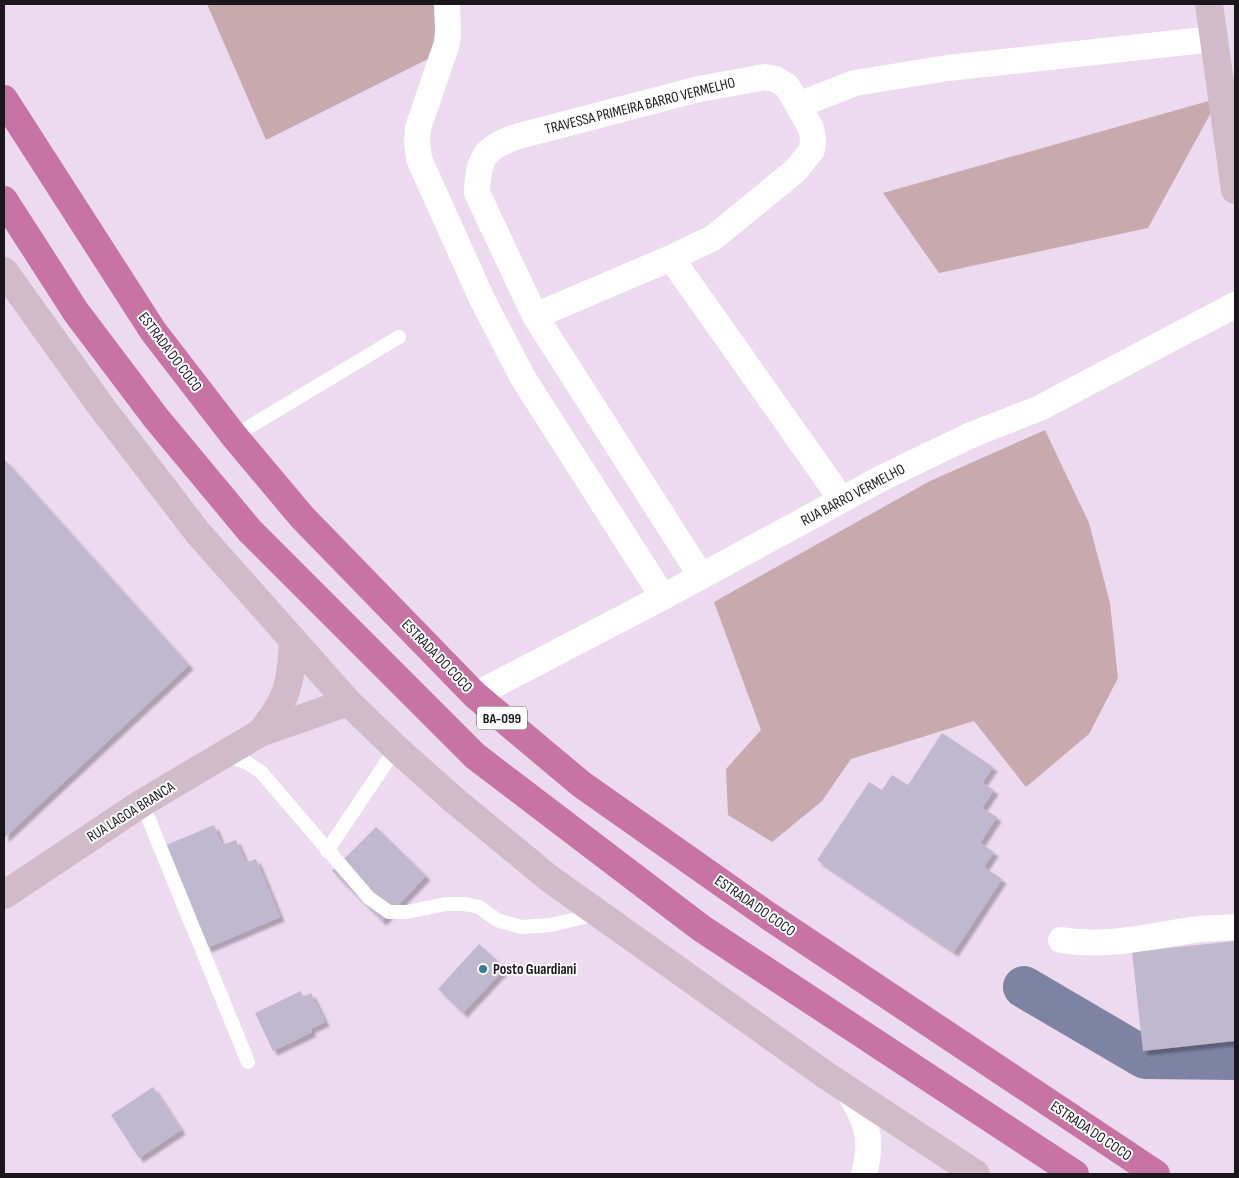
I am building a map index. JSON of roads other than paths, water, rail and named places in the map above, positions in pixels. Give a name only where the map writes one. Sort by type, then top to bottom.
[{"type":"highway","name":"ESTRADA DO COCO","points":[[4,100],[152,332],[234,436],[302,517],[475,695],[581,784],[770,918],[1156,1174]]},
{"type":"highway","name":"BA-099","points":[[4,200],[76,312],[156,418],[250,531],[476,756],[701,928],[1075,1174]]},
{"type":"street","points":[[447,4],[447,43],[418,128],[419,159],[482,298],[523,378],[663,597]]},
{"type":"street","points":[[1208,4],[1235,190]]},
{"type":"street","points":[[798,106],[855,83],[948,68],[1214,38]]},
{"type":"street","name":"TRAVESSA PRIMEIRA BARRO VERMELHO","points":[[535,316],[713,238],[796,170],[812,150],[813,139],[811,128],[788,86],[775,79],[765,77],[699,89],[519,136],[492,148],[485,154],[479,168],[477,193],[535,316],[701,576]]},
{"type":"street","points":[[671,258],[842,500]]},
{"type":"street","points":[[4,271],[100,405],[198,533],[348,702],[396,748],[454,800],[550,879],[847,1089],[976,1174]]},
{"type":"street","name":"RUA BARRO VERMELHO","points":[[475,695],[663,597],[884,477],[971,435],[1040,408],[1235,305]]},
{"type":"street","name":"RUA LAGOA BRANCA","points":[[260,733],[277,712],[286,692],[292,669],[293,642]]},
{"type":"street","name":"RUA LAGOA BRANCA","points":[[4,895],[142,803],[260,733],[348,702]]},
{"type":"street","points":[[1061,940],[1080,943],[1113,942],[1202,929],[1235,927]]},
{"type":"street","points":[[847,1089],[863,1115],[868,1133],[867,1163],[864,1174]]},
{"type":"lane","points":[[234,436],[399,336]]},
{"type":"lane","points":[[327,851],[396,748]]},
{"type":"lane","points":[[224,755],[246,762],[261,772],[368,898],[389,912],[407,912],[446,904],[464,904],[479,907],[497,920],[521,927],[551,925],[598,914]]},
{"type":"lane","points":[[142,803],[248,1062]]},
{"type":"waterway","points":[[1024,987],[1145,1058],[1235,1059]]},
{"type":"place","name":"Posto Guardiani","points":[[483,969]]}]
